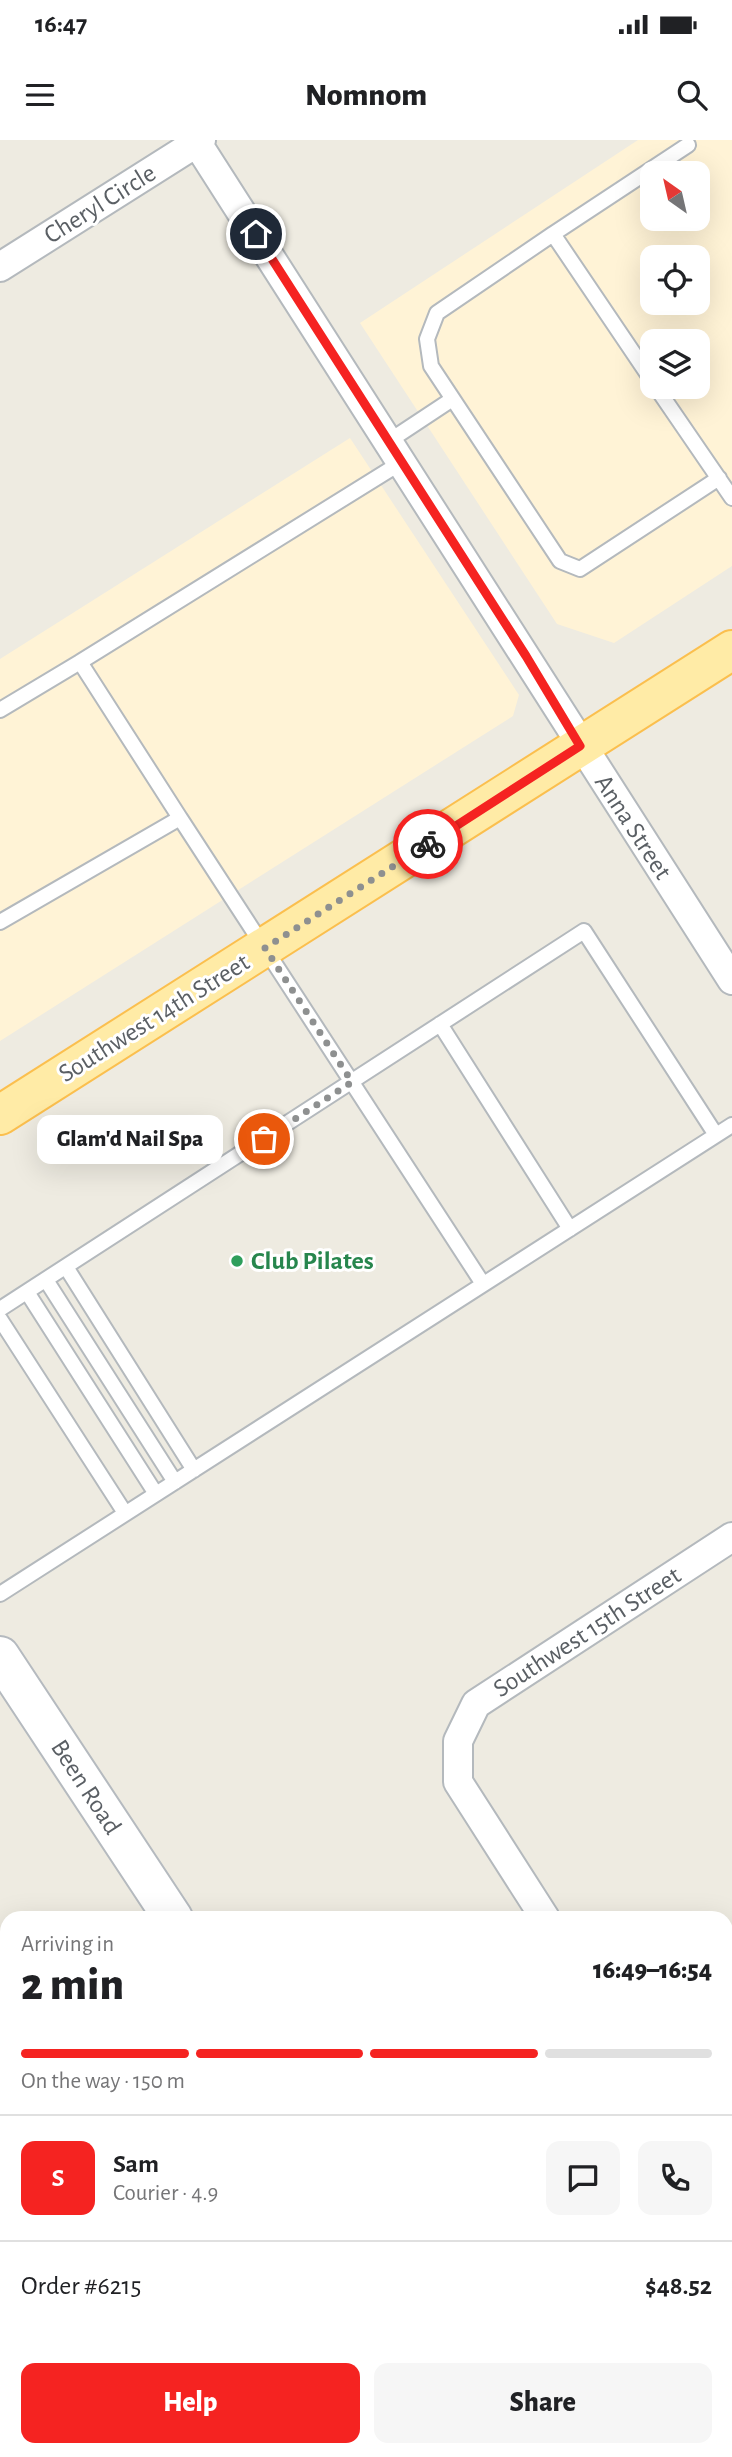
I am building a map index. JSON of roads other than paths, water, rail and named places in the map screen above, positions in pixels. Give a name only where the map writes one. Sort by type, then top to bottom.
[{"type":"main road","name":"Southwest 14th Street","points":[[0,1115],[732,650]]},
{"type":"street","name":"Cheryl Circle","points":[[0,267],[199,141]]},
{"type":"street","name":"Anna Street","points":[[199,141],[540,678],[580,746],[732,980]]},
{"type":"street","name":"Southwest 15th Street","points":[[541,1911],[458,1782],[458,1741],[477,1704],[732,1537]]},
{"type":"street","name":"Been Road","points":[[0,1656],[168,1911]]},
{"type":"lane","points":[[688,145],[437,313],[427,339],[431,366],[451,400],[560,561],[580,569],[719,478]]},
{"type":"lane","points":[[553,234],[640,363]]},
{"type":"lane","points":[[664,399],[732,498]]},
{"type":"lane","points":[[0,710],[80,662],[395,452],[451,400]]},
{"type":"lane","points":[[80,662],[484,1284]]},
{"type":"lane","points":[[0,922],[180,818]]},
{"type":"lane","points":[[0,1309],[584,931],[716,1135]]},
{"type":"lane","points":[[440,1024],[570,1229]]},
{"type":"lane","points":[[0,1594],[732,1125]]},
{"type":"lane","points":[[66,1267],[194,1470]]},
{"type":"lane","points":[[46,1280],[175,1482]]},
{"type":"lane","points":[[27,1292],[156,1494]]},
{"type":"lane","points":[[0,1318],[125,1513]]},
{"type":"place","name":"Glam'd Nail Spa","points":[[264,1139]]},
{"type":"place","name":"Club Pilates","points":[[237,1261]]}]
